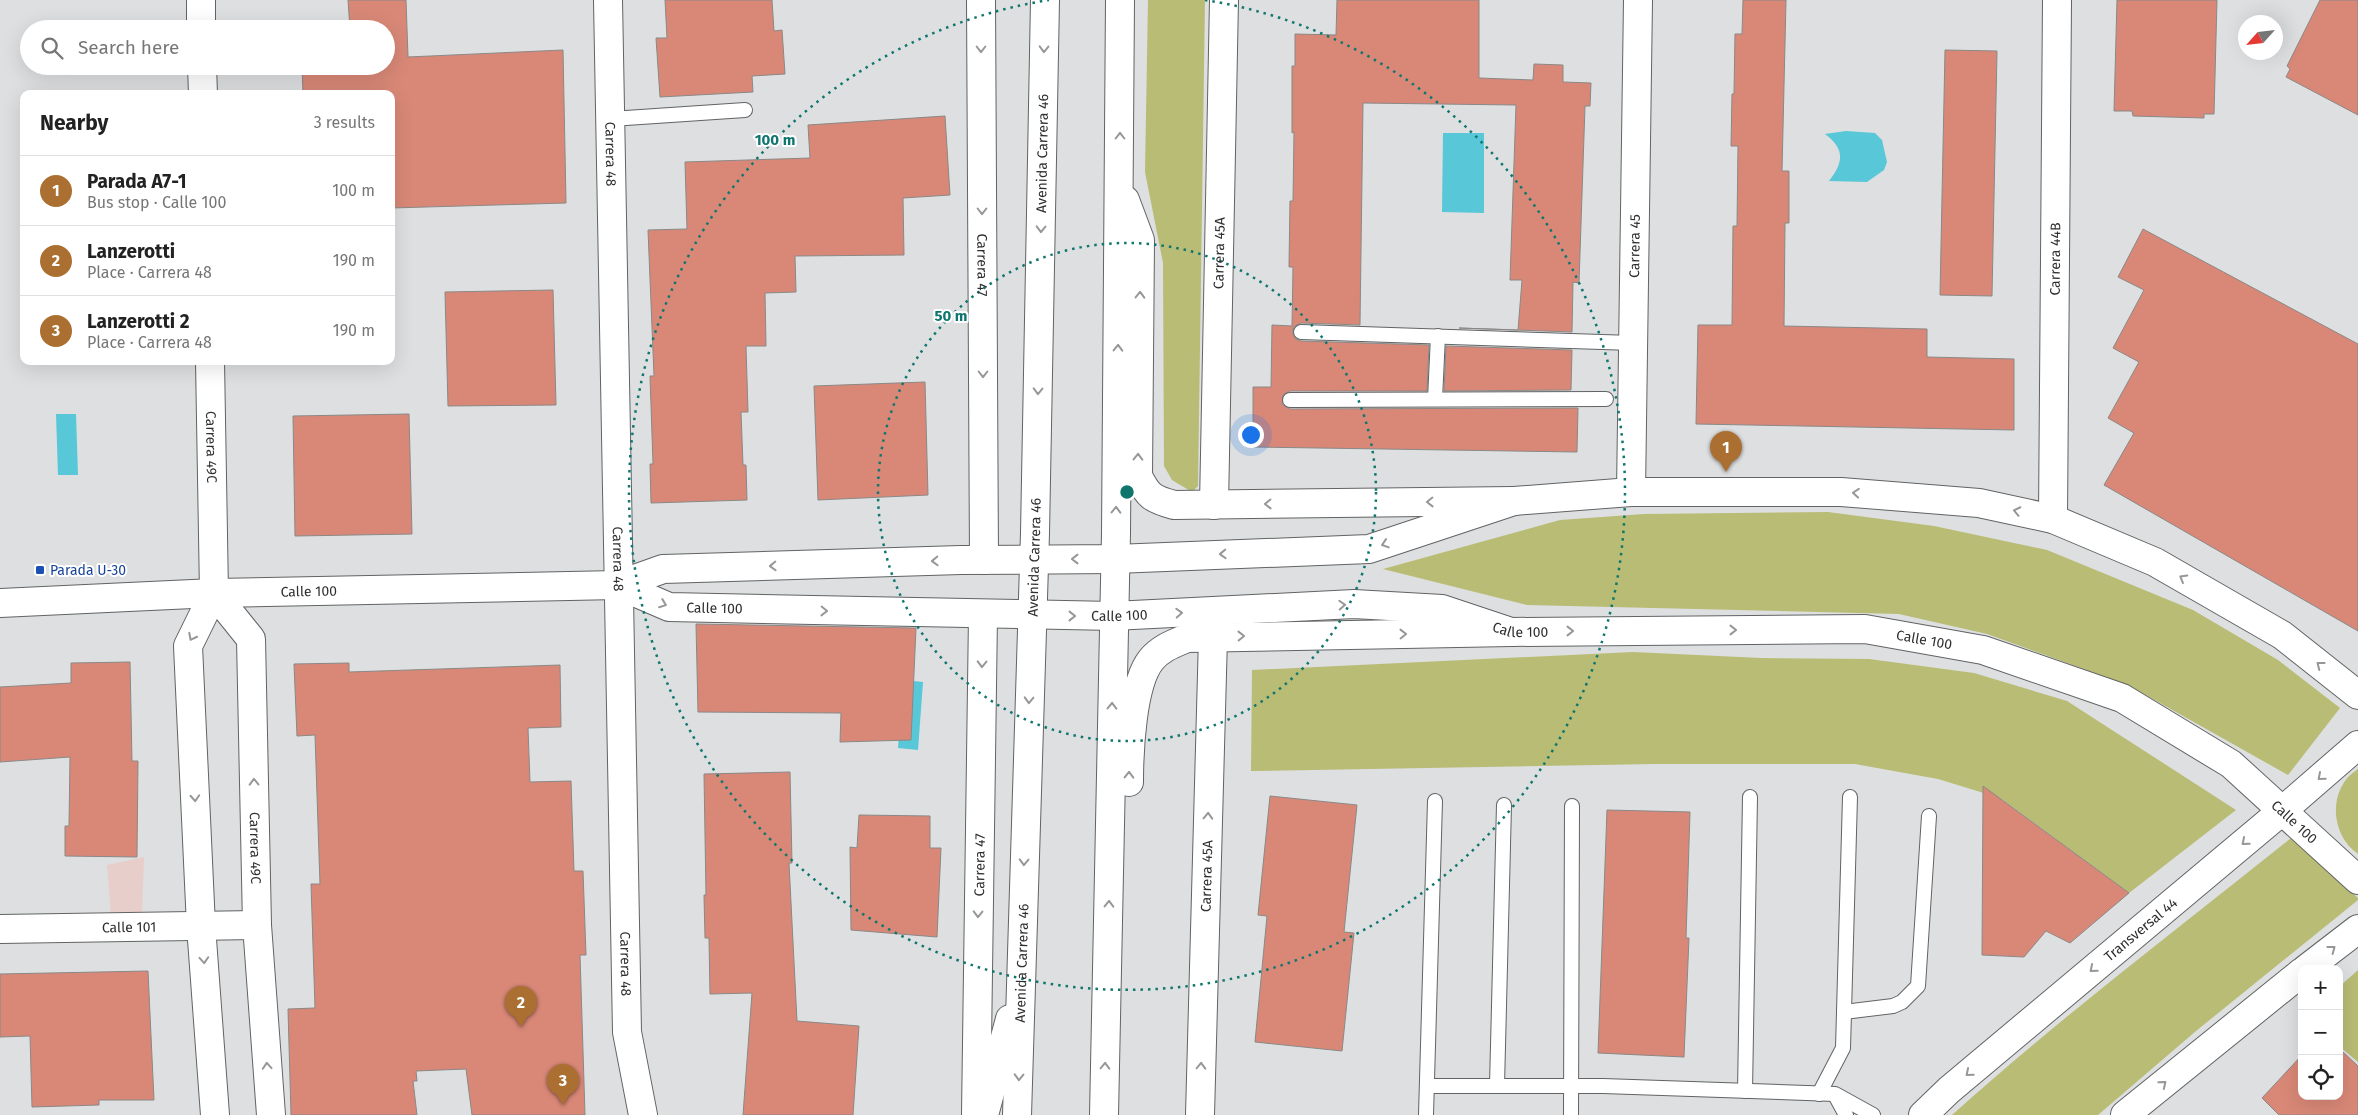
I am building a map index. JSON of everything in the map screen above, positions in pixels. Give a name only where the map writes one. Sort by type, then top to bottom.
[{"type":"street","points":[[201,0],[201,20]]},
{"type":"street","name":"Carrera 48","points":[[608,0],[627,1032],[643,1115]]},
{"type":"street","name":"Carrera 47","points":[[981,0],[984,560]]},
{"type":"street","name":"Avenida Carrera 46","points":[[1018,1115],[1034,559],[1045,0]]},
{"type":"street","points":[[1104,1115],[1115,559],[1120,185],[1120,0]]},
{"type":"street","name":"Carrera 45A","points":[[1214,505],[1224,0]]},
{"type":"street","name":"Carrera 45","points":[[1631,492],[1638,0]]},
{"type":"street","name":"Carrera 44B","points":[[2053,519],[2057,0]]},
{"type":"street","points":[[202,75],[203,90]]},
{"type":"street","points":[[1120,185],[1140,240],[1138,476],[1146,492],[1156,500],[1174,505],[1514,501]]},
{"type":"street","name":"Carrera 49C","points":[[210,365],[214,594],[188,646],[201,926],[215,1115]]},
{"type":"street","name":"Calle 100","points":[[0,603],[214,594],[618,585],[663,569],[984,560],[1115,559],[1369,549],[1514,501],[1631,492],[1841,492],[1979,504],[2053,519],[2155,562],[2282,635],[2358,695]]},
{"type":"street","name":"Calle 100","points":[[618,585],[669,607],[1031,616],[1113,616],[1354,604],[1442,610],[1510,632],[1865,629],[1982,650],[2122,698],[2231,764],[2358,880]]},
{"type":"street","name":"Carrera 49C","points":[[214,594],[251,639],[257,924],[271,1115]]},
{"type":"street","name":"Carrera 47","points":[[976,1115],[982,615]]},
{"type":"street","points":[[1108,956],[1126,938],[1129,766],[1140,680],[1150,660],[1165,647],[1187,638],[1510,632]]},
{"type":"street","name":"Carrera 45A","points":[[1200,1115],[1213,637]]},
{"type":"street","name":"Transversal 44","points":[[1923,1115],[1949,1090],[2358,745]]},
{"type":"street","name":"Calle 101","points":[[0,929],[257,924]]},
{"type":"street","points":[[2311,965],[2358,929]]},
{"type":"street","points":[[984,1115],[1021,974]]},
{"type":"street","points":[[2125,1115],[2298,975]]},
{"type":"lane","points":[[611,119],[745,110]]},
{"type":"lane","points":[[1301,332],[1634,343]]},
{"type":"lane","points":[[1435,399],[1438,336]]},
{"type":"lane","points":[[1290,400],[1606,399]]},
{"type":"lane","points":[[1819,1094],[1843,1048],[1850,796]]},
{"type":"lane","points":[[1745,1091],[1750,797]]},
{"type":"lane","points":[[1426,1115],[1435,802]]},
{"type":"lane","points":[[1497,1086],[1504,805]]},
{"type":"lane","points":[[1571,1115],[1572,806]]},
{"type":"lane","points":[[1844,1012],[1893,1006],[1902,1002],[1918,986],[1929,816]]},
{"type":"lane","points":[[1428,1086],[1572,1086],[1835,1094],[1873,1115]]},
{"type":"lane","points":[[1835,1094],[1846,1115]]},
{"type":"shaded area","points":[[144,857],[142,915],[111,915],[107,865]]},
{"type":"green space","points":[[1148,0],[1205,0],[1198,486],[1192,492],[1172,480],[1164,466],[1163,263],[1145,172]]},
{"type":"green space","points":[[1828,512],[1934,526],[2047,550],[2193,610],[2278,660],[2340,708],[2288,775],[2128,685],[1987,634],[1899,614],[1527,605],[1383,569],[1560,520],[1644,514]]},
{"type":"green space","points":[[1633,652],[1761,658],[1869,659],[1974,673],[2067,701],[2236,810],[2129,893],[2000,798],[1938,779],[1855,764],[1654,764],[1251,771],[1252,670]]},
{"type":"green space","points":[[2358,769],[2358,854],[2349,846],[2342,835],[2336,811],[2337,799],[2341,788],[2348,777]]},
{"type":"green space","points":[[2291,838],[2358,900],[2196,1031],[2098,1115],[1952,1115],[2034,1044]]},
{"type":"green space","points":[[2358,970],[2358,1062],[2343,1049],[2343,983]]},
{"type":"water","points":[[1846,131],[1875,133],[1882,140],[1887,162],[1884,170],[1867,182],[1829,181],[1838,168],[1840,156],[1836,145],[1825,134]]},
{"type":"water","points":[[1443,133],[1484,133],[1484,213],[1442,212]]},
{"type":"water","points":[[56,414],[76,414],[78,475],[58,475]]},
{"type":"water","points":[[903,680],[923,682],[918,750],[898,748]]},
{"type":"building","points":[[348,0],[406,0],[408,57],[563,50],[566,203],[395,208],[395,90],[303,90],[302,75],[395,75],[395,20],[349,20]]},
{"type":"building","points":[[665,0],[772,0],[774,31],[782,30],[785,74],[752,76],[753,92],[660,97],[656,38],[667,38]]},
{"type":"building","points":[[1337,0],[1479,0],[1479,78],[1533,80],[1534,64],[1563,65],[1563,82],[1591,83],[1590,106],[1585,106],[1579,283],[1573,282],[1572,332],[1459,328],[1518,330],[1522,280],[1510,280],[1516,105],[1363,103],[1360,325],[1301,323],[1294,327],[1292,332],[1296,339],[1301,341],[1429,345],[1427,391],[1290,391],[1283,395],[1282,404],[1290,409],[1578,408],[1577,452],[1253,447],[1253,387],[1271,387],[1272,325],[1292,326],[1293,267],[1289,267],[1290,201],[1293,201],[1294,132],[1292,133],[1292,66],[1295,66],[1295,34],[1336,35]]},
{"type":"building","points":[[1743,0],[1786,0],[1782,171],[1789,171],[1789,223],[1785,223],[1784,326],[1927,329],[1927,357],[2014,359],[2014,430],[1696,424],[1698,325],[1732,325],[1733,226],[1737,226],[1738,146],[1731,146],[1732,94],[1734,94],[1735,34],[1742,34]]},
{"type":"building","points":[[2117,0],[2217,0],[2214,114],[2204,114],[2204,118],[2133,116],[2132,111],[2114,111]]},
{"type":"building","points":[[2320,0],[2358,0],[2358,115],[2286,77],[2290,69],[2287,66]]},
{"type":"building","points":[[1945,50],[1997,51],[1992,296],[1940,295]]},
{"type":"building","points":[[945,116],[950,195],[903,198],[904,255],[795,256],[796,292],[765,293],[766,346],[746,346],[748,412],[741,412],[743,465],[746,465],[747,500],[651,503],[650,464],[653,464],[650,376],[654,376],[648,230],[687,229],[685,162],[810,158],[808,125]]},
{"type":"building","points":[[2143,229],[2358,344],[2358,631],[2104,485],[2134,433],[2108,418],[2139,362],[2113,348],[2144,290],[2118,277]]},
{"type":"building","points":[[553,290],[556,405],[448,406],[445,292]]},
{"type":"building","points":[[1446,346],[1572,350],[1571,390],[1444,391]]},
{"type":"building","points":[[925,382],[928,495],[818,500],[814,386]]},
{"type":"building","points":[[409,414],[412,534],[295,536],[293,416]]},
{"type":"building","points":[[696,624],[916,628],[911,740],[840,742],[841,713],[698,712]]},
{"type":"building","points":[[130,662],[132,761],[138,761],[137,857],[65,856],[65,826],[69,826],[70,757],[0,762],[0,687],[71,683],[71,663]]},
{"type":"building","points":[[349,663],[349,672],[560,665],[561,727],[528,728],[530,782],[571,781],[574,871],[583,871],[586,955],[580,955],[585,1115],[472,1115],[466,1069],[416,1071],[417,1081],[413,1081],[417,1115],[291,1115],[288,1009],[315,1008],[311,884],[320,884],[315,735],[297,736],[294,664]]},
{"type":"building","points":[[790,772],[792,863],[789,863],[797,1021],[859,1026],[853,1115],[743,1115],[752,993],[710,994],[709,938],[705,938],[704,774]]},
{"type":"building","points":[[1983,786],[2129,893],[2070,943],[2046,931],[2024,957],[1982,955]]},
{"type":"building","points":[[1270,796],[1357,805],[1344,932],[1354,933],[1342,1051],[1255,1042],[1267,916],[1258,915]]},
{"type":"building","points":[[1607,810],[1690,812],[1686,938],[1689,938],[1684,1057],[1598,1053]]},
{"type":"building","points":[[859,815],[930,816],[930,848],[941,848],[937,937],[851,930],[850,847],[857,848]]},
{"type":"building","points":[[148,971],[154,1100],[99,1100],[99,1105],[32,1107],[30,1036],[0,1037],[0,974]]},
{"type":"building","points":[[2343,1052],[2358,1066],[2358,1115],[2279,1115],[2262,1098],[2298,1059],[2298,1100],[2343,1100]]},
{"type":"place","name":"Parada A7-1","points":[[1726,472]]},
{"type":"place","name":"Parada U-30","points":[[40,570]]},
{"type":"place","name":"Lanzerotti","points":[[521,1027]]},
{"type":"place","name":"Lanzerotti 2","points":[[563,1105]]}]
